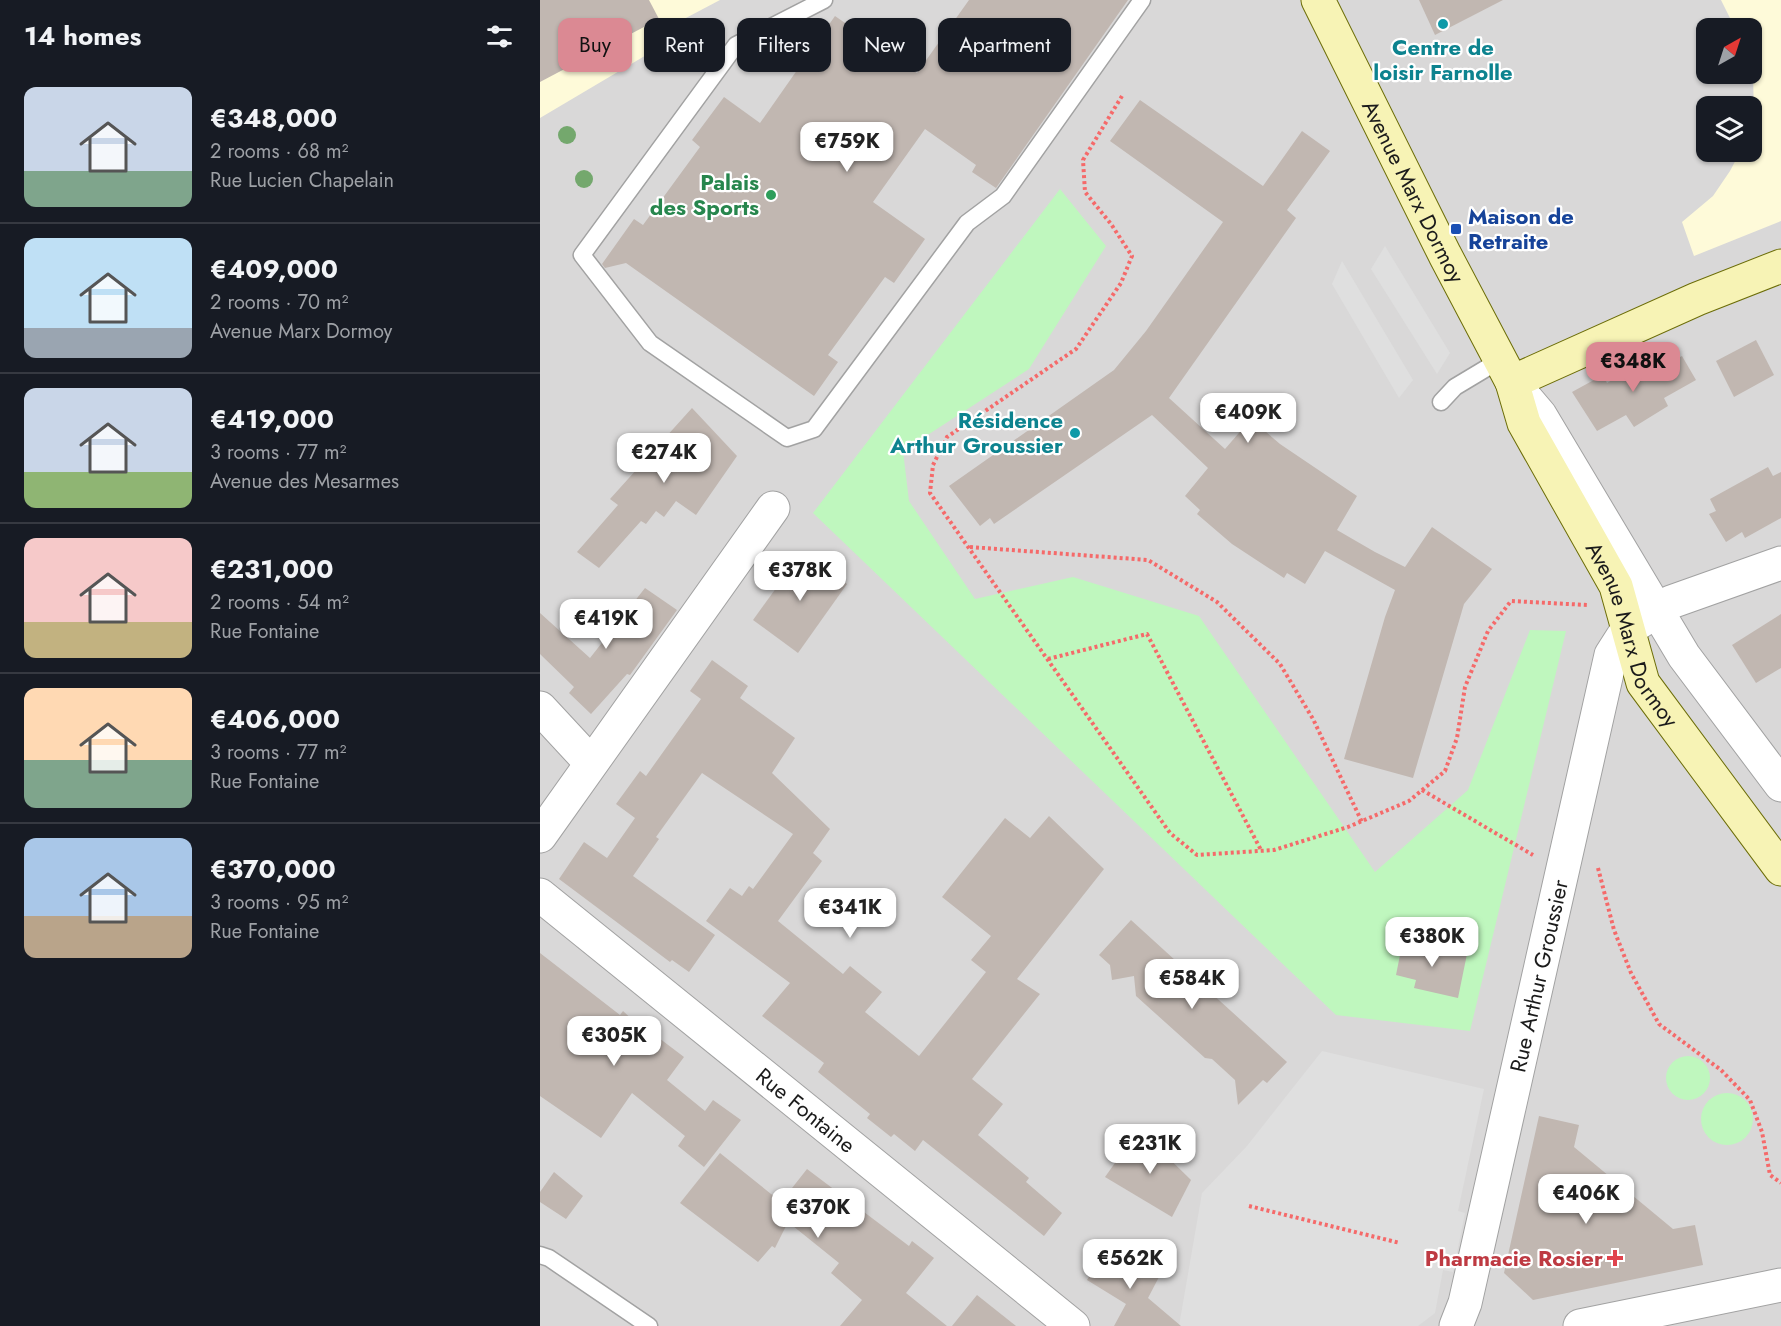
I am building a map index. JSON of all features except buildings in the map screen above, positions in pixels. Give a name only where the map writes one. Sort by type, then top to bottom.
[{"type":"street","name":"Avenue Marx Dormoy","points":[[1318,0],[1445,255],[1506,371],[1524,423],[1616,586],[1643,683],[1781,869]]},
{"type":"street","points":[[1506,371],[1781,266]]},
{"type":"street","name":"Avenue Marx Dormoy","points":[[1506,371],[1544,422],[1684,656],[1781,785]]},
{"type":"street","points":[[540,836],[773,508]]},
{"type":"street","points":[[1627,630],[1671,602],[1781,562]]},
{"type":"street","name":"Rue Arthur Groussier","points":[[1456,1326],[1465,1303],[1611,655],[1627,630]]},
{"type":"street","points":[[540,708],[591,764]]},
{"type":"street","name":"Rue Fontaine","points":[[540,895],[1072,1326]]},
{"type":"street","points":[[1580,1326],[1781,1285]]},
{"type":"lane","points":[[824,0],[736,45],[582,255],[650,342],[787,438],[814,429],[967,223],[1003,196],[1142,0]]},
{"type":"lane","points":[[1441,402],[1455,387],[1506,371]]},
{"type":"lane","points":[[540,1255],[549,1258],[648,1326]]},
{"type":"path","points":[[1122,96],[1083,160],[1085,192],[1111,224],[1132,256],[1121,283],[1076,349],[946,437],[933,465],[930,493],[1170,833],[1197,855],[1274,850],[1362,822],[1409,801],[1445,771],[1457,738],[1465,687],[1488,631],[1511,601],[1588,605],[1616,586]]},
{"type":"path","points":[[969,547],[1148,560],[1217,602],[1280,664],[1313,719],[1362,822]]},
{"type":"path","points":[[1048,658],[1147,634],[1261,850]]},
{"type":"path","points":[[1422,790],[1562,871]]},
{"type":"path","points":[[1596,862],[1614,930],[1627,962],[1659,1024],[1721,1070],[1750,1100],[1762,1132],[1770,1175],[1781,1183]]},
{"type":"path","points":[[1249,1206],[1400,1243]]},
{"type":"shaded area","points":[[540,0],[1781,0],[1781,1326],[540,1326]]},
{"type":"shaded area","points":[[540,0],[720,0],[686,18],[644,18],[644,56],[632,64],[632,18],[558,18],[558,72],[618,72],[540,118]]},
{"type":"shaded area","points":[[1721,0],[1781,0],[1781,221],[1694,256],[1682,222],[1713,196],[1735,162],[1762,162],[1762,96],[1754,96],[1753,84],[1762,84],[1762,18],[1730,18]]},
{"type":"shaded area","points":[[1385,246],[1450,353],[1437,374],[1371,269]]},
{"type":"shaded area","points":[[1342,261],[1413,380],[1399,398],[1332,284]]},
{"type":"shaded area","points":[[1322,1051],[1484,1089],[1458,1211],[1465,1213],[1453,1272],[1443,1270],[1435,1313],[1418,1326],[1179,1326],[1202,1193],[1247,1146]]},
{"type":"green space","points":[[1060,189],[1106,246],[1029,369],[903,451],[909,501],[975,599],[1073,577],[1199,616],[1375,872],[1468,790],[1530,630],[1566,631],[1470,1031],[1336,1015],[813,513]]},
{"type":"green space","points":[[1688,1056],[1704,1062],[1710,1078],[1704,1094],[1688,1100],[1672,1094],[1666,1078],[1672,1062]]},
{"type":"green space","points":[[1727,1093],[1737,1095],[1745,1101],[1751,1109],[1753,1119],[1751,1129],[1745,1137],[1737,1143],[1727,1145],[1717,1143],[1709,1137],[1703,1129],[1701,1119],[1703,1109],[1709,1101],[1717,1095]]},
{"type":"place","name":"Centre de loisir Farnolle","points":[[1443,24]]},
{"type":"place","name":"Palais des Sports","points":[[771,195]]},
{"type":"place","name":"Maison de Retraite","points":[[1456,229]]},
{"type":"place","name":"Résidence Arthur Groussier","points":[[1075,433]]},
{"type":"place","name":"Pharmacie Rosier","points":[[1615,1258]]}]
